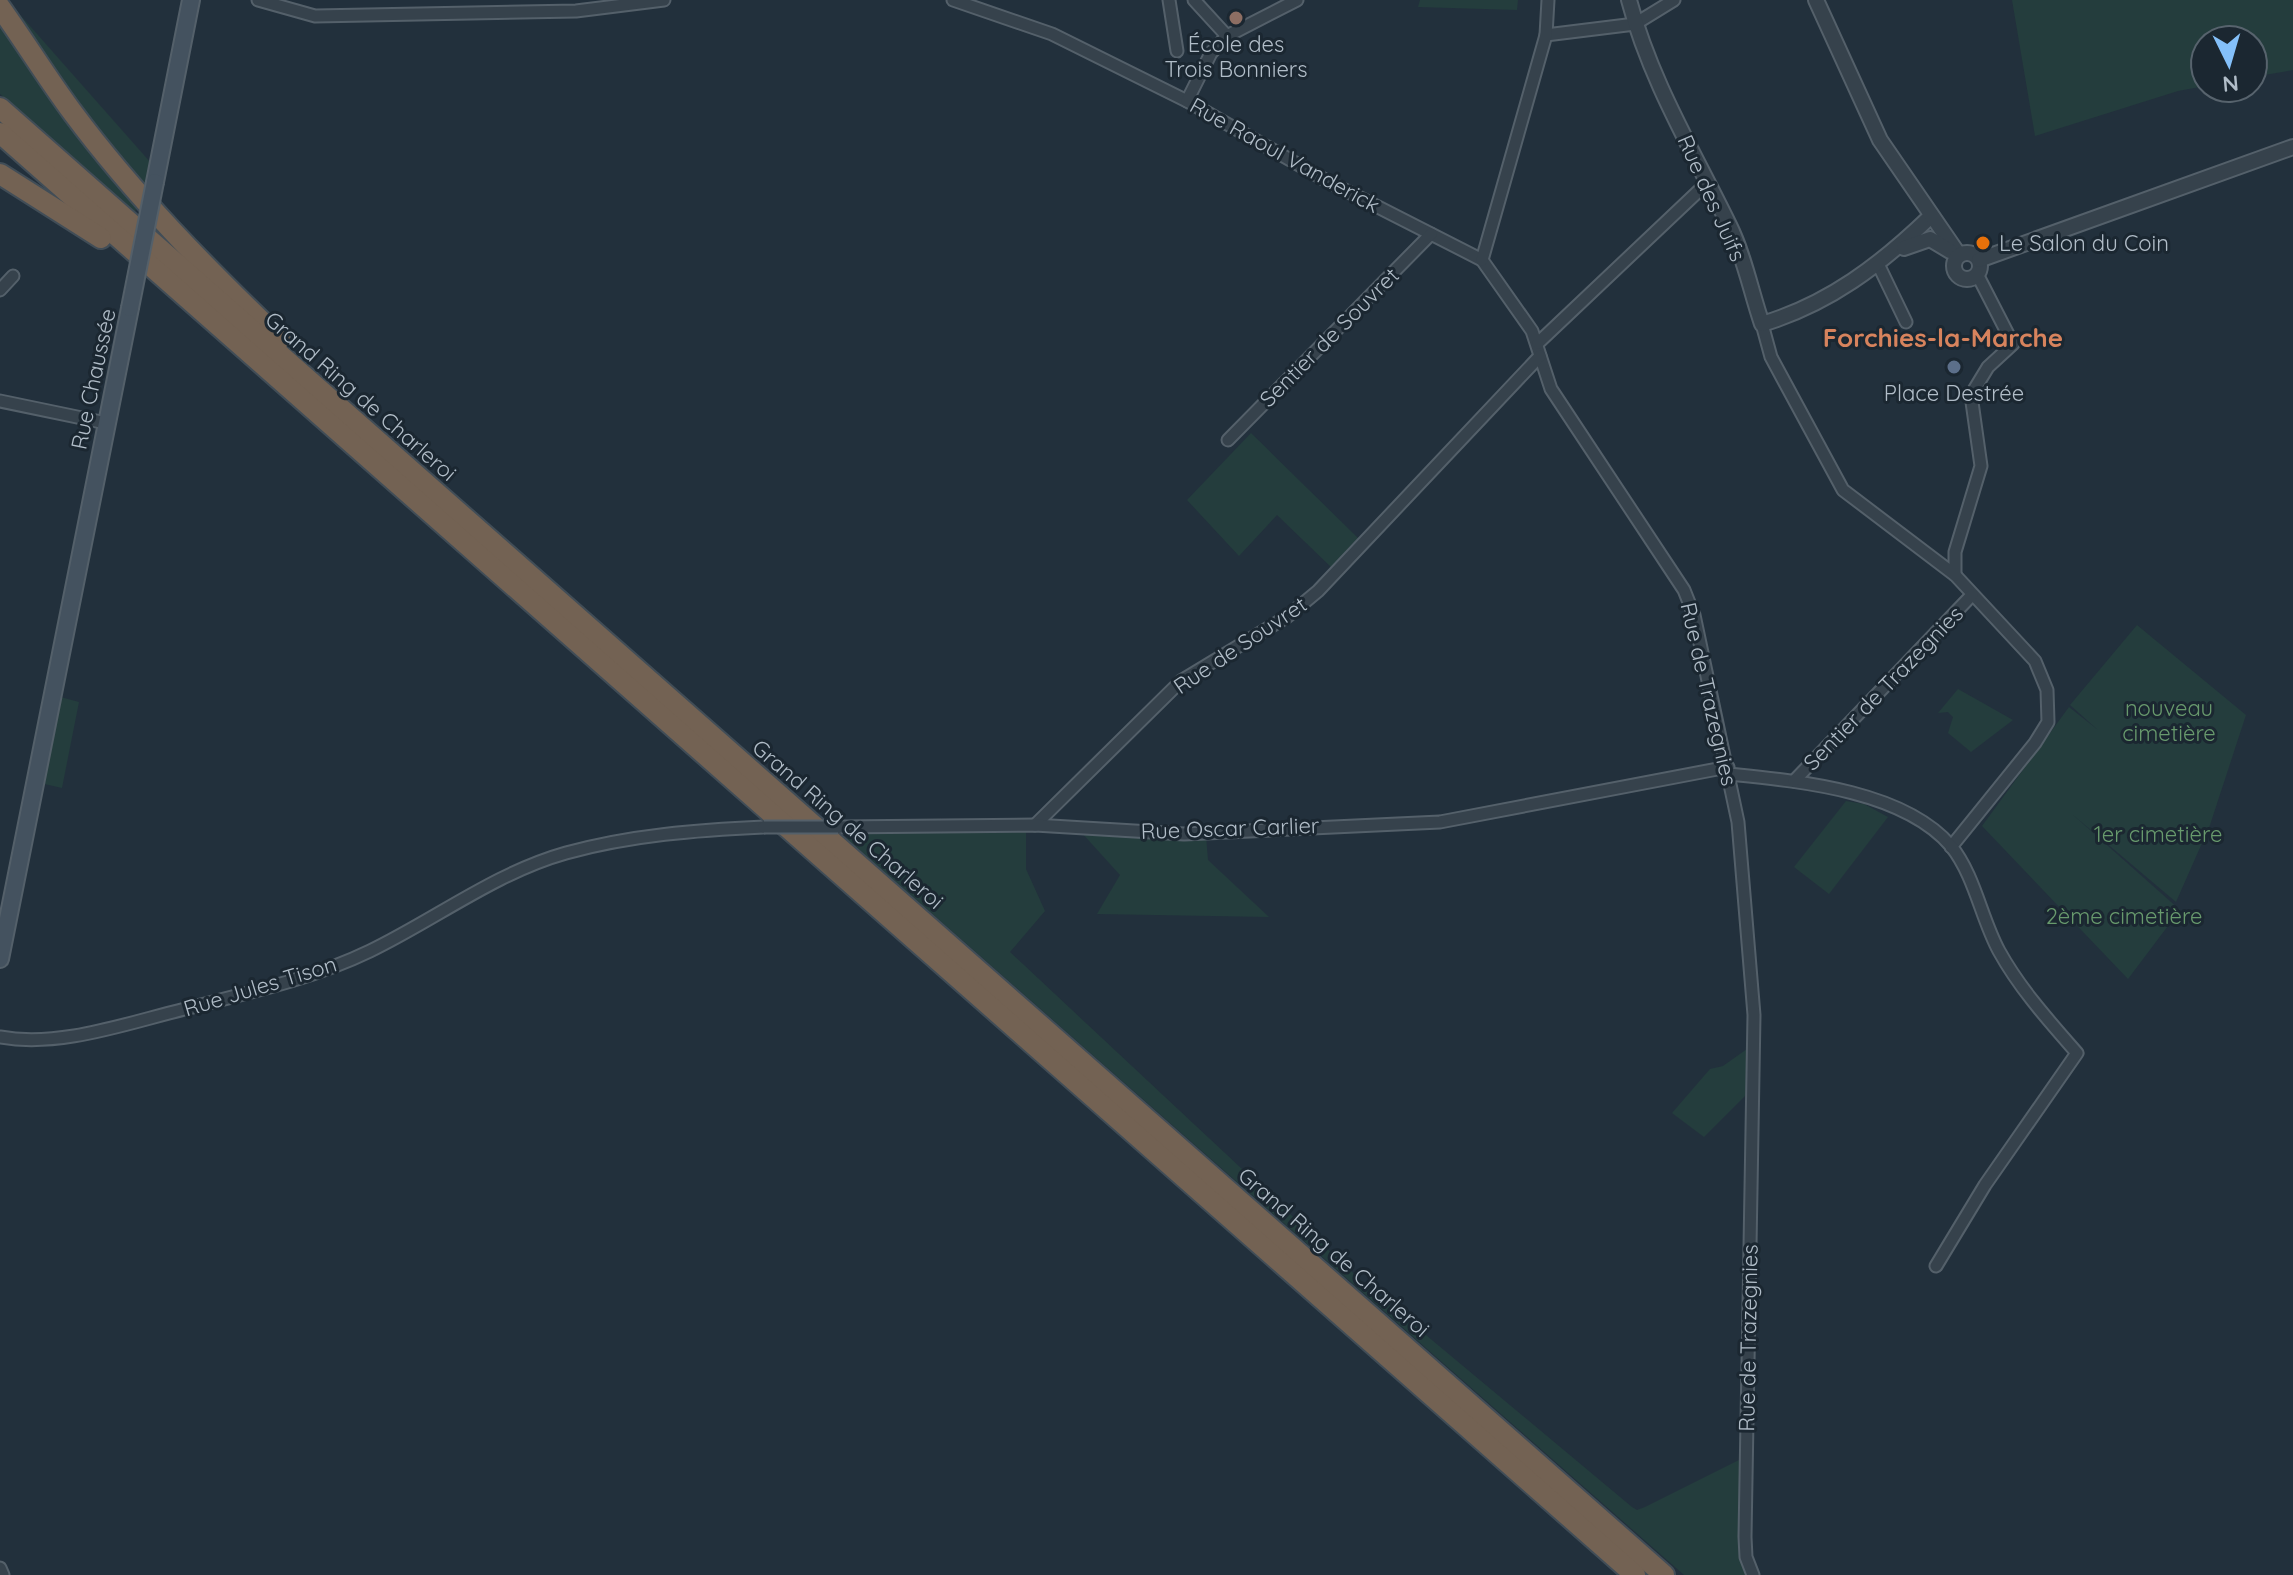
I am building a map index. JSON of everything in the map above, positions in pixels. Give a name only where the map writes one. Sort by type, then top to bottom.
[{"type":"highway","points":[[0,7],[73,113],[118,170],[222,282],[335,391],[345,413]]},
{"type":"highway","name":"Grand Ring de Charleroi","points":[[0,108],[1664,1575]]},
{"type":"highway","name":"Grand Ring de Charleroi","points":[[0,133],[1635,1575]]},
{"type":"highway","points":[[0,174],[71,216],[114,247],[150,265]]},
{"type":"main road","name":"Rue Chaussée","points":[[0,959],[191,0]]},
{"type":"street","points":[[258,0],[315,16],[576,11],[664,0]]},
{"type":"street","name":"Rue Raoul Vanderick","points":[[953,0],[1052,34],[1187,101],[1327,181],[1482,260]]},
{"type":"street","points":[[1169,0],[1177,51]]},
{"type":"street","points":[[1194,0],[1227,36]]},
{"type":"street","points":[[1187,101],[1211,53],[1227,36],[1297,0]]},
{"type":"street","points":[[1482,260],[1546,35],[1548,0]]},
{"type":"street","name":"Rue des Juifs","points":[[1629,0],[1635,24],[1706,184],[1729,225],[1762,324]]},
{"type":"street","points":[[1546,35],[1635,24],[1674,0]]},
{"type":"street","points":[[1816,0],[1880,140],[1957,258]]},
{"type":"street","points":[[1955,575],[1955,552],[1981,466],[1971,395],[1978,379],[2013,344],[1978,267],[1966,253],[1957,258],[1954,267],[1959,276],[1968,279],[1978,267],[2293,147]]},
{"type":"street","points":[[1538,343],[1706,184]]},
{"type":"street","points":[[1930,217],[1893,254],[1828,298],[1793,315],[1762,324],[1771,357],[1843,490],[1955,575],[2035,661],[2047,690],[2048,722],[1951,847],[1999,951],[2032,1001],[2077,1053],[1985,1185],[1936,1266]]},
{"type":"street","name":"Sentier de Souvret","points":[[1228,440],[1431,234]]},
{"type":"street","points":[[1893,254],[1930,239],[1957,258]]},
{"type":"street","name":"Rue de Trazegnies","points":[[1482,260],[1538,343],[1551,389],[1684,590],[1694,615],[1728,770],[1742,850],[1754,1015],[1746,1455],[1746,1557],[1753,1575]]},
{"type":"street","points":[[1878,264],[1906,322]]},
{"type":"street","points":[[0,290],[13,276]]},
{"type":"street","name":"Rue de Souvret","points":[[1035,825],[1181,681],[1288,616],[1318,591],[1540,356]]},
{"type":"street","points":[[0,401],[106,423]]},
{"type":"street","name":"Sentier de Trazegnies","points":[[1794,781],[1972,595]]},
{"type":"street","name":"Rue Oscar Carlier","points":[[679,831],[764,827],[1035,825],[1184,834],[1440,822],[1728,770],[1870,797],[1914,819],[1951,847]]},
{"type":"street","name":"Rue Jules Tison","points":[[0,1037],[39,1040],[77,1035],[286,983],[369,952],[503,878],[565,853],[679,831]]},
{"type":"street","points":[[0,1568],[3,1575]]},
{"type":"green space","points":[[7,0],[151,163],[145,187],[104,138]]},
{"type":"green space","points":[[1420,0],[1518,0],[1517,10],[1418,7]]},
{"type":"green space","points":[[2012,0],[2293,0],[2293,70],[2269,74],[2269,24],[2189,24],[2189,89],[2035,136]]},
{"type":"green space","points":[[0,17],[140,203],[134,213],[0,94]]},
{"type":"green space","points":[[1251,433],[1358,538],[1331,567],[1277,515],[1239,556],[1187,500]]},
{"type":"green space","points":[[2137,625],[2246,715],[2210,825],[2176,902],[2072,814],[2180,910],[2128,979],[1982,826],[2069,707],[2098,730],[2070,705]]},
{"type":"green space","points":[[1958,689],[2013,720],[1971,752],[1948,733],[1953,717],[1948,712],[1938,713]]},
{"type":"green space","points":[[57,696],[79,702],[62,788],[40,783]]},
{"type":"green space","points":[[1846,801],[1864,804],[1888,817],[1829,894],[1794,867]]},
{"type":"green space","points":[[1026,832],[1026,869],[1045,911],[1010,952],[1366,1285],[1632,1507],[1637,1510],[1645,1507],[1743,1458],[1740,1517],[1748,1575],[1684,1575],[847,839],[847,836],[864,836],[864,833]]},
{"type":"green space","points":[[1081,832],[1129,837],[1206,836],[1208,860],[1269,917],[1097,914],[1120,875]]},
{"type":"green space","points":[[1747,1049],[1749,1092],[1704,1137],[1672,1113],[1710,1069],[1723,1066]]},
{"type":"place","name":"École des Trois Bonniers","points":[[1236,18]]},
{"type":"place","name":"Le Salon du Coin","points":[[1983,243]]},
{"type":"place","name":"Place Destrée","points":[[1954,367]]},
{"type":"district","name":"Forchies-la-Marche","points":[[1943,338]]},
{"type":"park label","name":"nouveau cimetière","points":[[2169,720]]},
{"type":"park label","name":"1er cimetière","points":[[2158,834]]},
{"type":"park label","name":"2ème cimetière","points":[[2124,916]]}]
